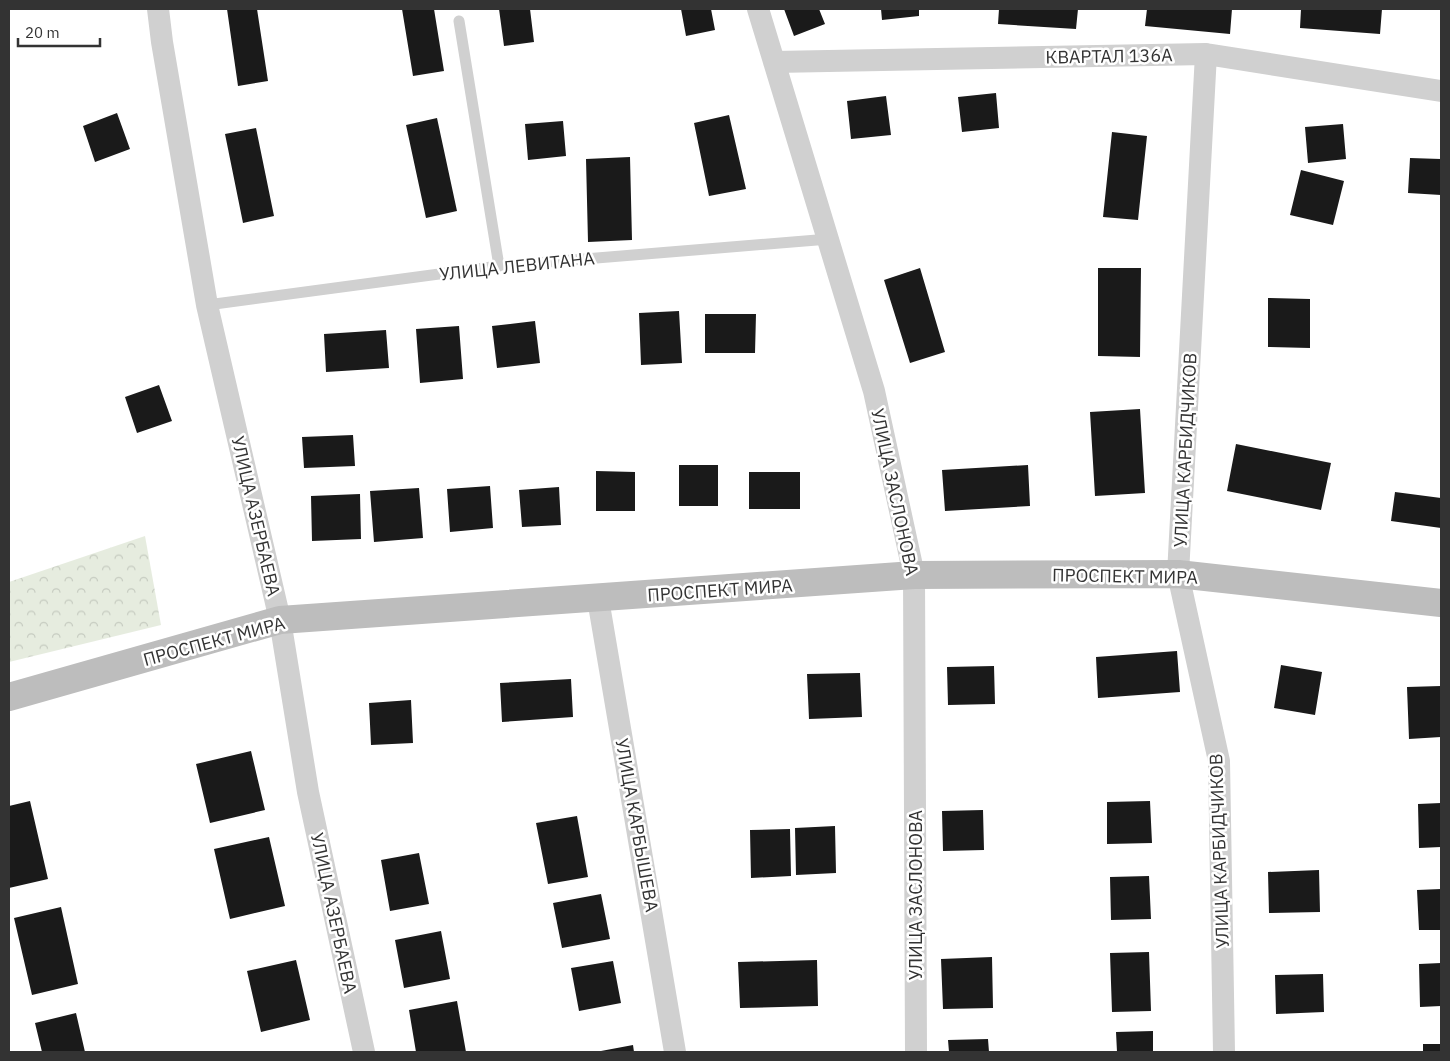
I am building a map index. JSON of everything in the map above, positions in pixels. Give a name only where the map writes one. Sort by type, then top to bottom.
[{"type":"main road","name":"ПРОСПЕКТ МИРА","points":[[9,697],[280,620],[598,599],[914,575],[1178,574],[1441,604]]},
{"type":"street","name":"УЛИЦА АЗЕРБАЕВА","points":[[158,9],[207,306],[280,620],[308,792],[364,1052]]},
{"type":"street","name":"УЛИЦА ЗАСЛОНОВА","points":[[758,9],[874,391],[914,575],[916,1052]]},
{"type":"street","name":"КВАРТАЛ 136А","points":[[774,62],[1206,54],[1441,91]]},
{"type":"street","name":"УЛИЦА КАРБИДЧИКОВ","points":[[1206,54],[1178,574],[1219,761],[1224,1052]]},
{"type":"street","name":"УЛИЦА КАРБЫШЕВА","points":[[598,599],[675,1052]]},
{"type":"lane","points":[[459,21],[499,266]]},
{"type":"lane","name":"УЛИЦА ЛЕВИТАНА","points":[[207,306],[499,266],[828,239]]},
{"type":"green space","points":[[145,536],[161,625],[9,662],[9,582]]},
{"type":"building","points":[[227,9],[257,9],[268,81],[238,86]]},
{"type":"building","points":[[402,9],[434,9],[444,71],[413,76]]},
{"type":"building","points":[[499,9],[530,9],[534,42],[504,46]]},
{"type":"building","points":[[681,9],[711,9],[715,30],[686,36]]},
{"type":"building","points":[[784,9],[819,9],[825,24],[794,36]]},
{"type":"building","points":[[881,9],[919,9],[919,16],[882,20]]},
{"type":"building","points":[[999,9],[1078,9],[1076,29],[998,24]]},
{"type":"building","points":[[1147,9],[1232,9],[1230,34],[1145,26]]},
{"type":"building","points":[[1301,9],[1382,9],[1380,34],[1300,28]]},
{"type":"building","points":[[996,93],[999,128],[962,132],[958,97]]},
{"type":"building","points":[[886,96],[891,135],[851,139],[847,101]]},
{"type":"building","points":[[117,113],[130,149],[95,162],[83,126]]},
{"type":"building","points":[[729,115],[746,189],[709,196],[694,123]]},
{"type":"building","points":[[437,118],[457,211],[426,218],[406,125]]},
{"type":"building","points":[[563,121],[566,156],[528,160],[525,124]]},
{"type":"building","points":[[1343,124],[1346,159],[1308,163],[1305,127]]},
{"type":"building","points":[[256,128],[274,216],[243,223],[225,134]]},
{"type":"building","points":[[1112,132],[1147,136],[1138,220],[1103,217]]},
{"type":"building","points":[[630,157],[632,240],[588,242],[586,159]]},
{"type":"building","points":[[1410,158],[1441,159],[1441,195],[1408,193]]},
{"type":"building","points":[[1301,170],[1344,181],[1333,225],[1290,215]]},
{"type":"building","points":[[920,268],[945,352],[910,363],[884,280]]},
{"type":"building","points":[[1098,268],[1141,268],[1140,357],[1098,356]]},
{"type":"building","points":[[1268,298],[1310,299],[1310,348],[1268,347]]},
{"type":"building","points":[[679,311],[682,363],[641,365],[639,313]]},
{"type":"building","points":[[705,314],[756,314],[755,353],[705,353]]},
{"type":"building","points":[[535,321],[540,363],[497,368],[492,326]]},
{"type":"building","points":[[459,326],[463,379],[420,383],[416,329]]},
{"type":"building","points":[[386,330],[389,368],[326,372],[324,334]]},
{"type":"building","points":[[159,385],[172,421],[137,433],[125,397]]},
{"type":"building","points":[[1140,409],[1145,493],[1095,496],[1090,412]]},
{"type":"building","points":[[353,435],[355,466],[304,468],[302,437]]},
{"type":"building","points":[[1236,444],[1331,463],[1321,510],[1227,491]]},
{"type":"building","points":[[679,465],[718,465],[718,506],[679,506]]},
{"type":"building","points":[[1028,465],[1030,506],[945,511],[942,470]]},
{"type":"building","points":[[596,471],[635,472],[635,511],[596,511]]},
{"type":"building","points":[[749,472],[800,472],[800,509],[749,509]]},
{"type":"building","points":[[490,486],[493,528],[450,532],[447,489]]},
{"type":"building","points":[[559,487],[561,525],[522,527],[519,490]]},
{"type":"building","points":[[419,488],[423,538],[374,542],[370,491]]},
{"type":"building","points":[[1395,492],[1441,498],[1441,528],[1391,521]]},
{"type":"building","points":[[360,494],[361,539],[312,541],[311,496]]},
{"type":"building","points":[[1177,651],[1180,692],[1098,698],[1096,657]]},
{"type":"building","points":[[1281,665],[1322,672],[1315,715],[1274,708]]},
{"type":"building","points":[[994,666],[995,704],[948,705],[947,667]]},
{"type":"building","points":[[860,673],[862,717],[809,719],[807,674]]},
{"type":"building","points":[[571,679],[573,717],[502,722],[500,683]]},
{"type":"building","points":[[1441,686],[1441,737],[1409,739],[1407,687]]},
{"type":"building","points":[[411,700],[413,743],[371,745],[369,703]]},
{"type":"building","points":[[251,751],[265,810],[210,823],[196,764]]},
{"type":"building","points":[[30,801],[48,879],[9,888],[9,806]]},
{"type":"building","points":[[1150,801],[1152,843],[1107,844],[1107,802]]},
{"type":"building","points":[[1441,803],[1441,847],[1419,848],[1418,804]]},
{"type":"building","points":[[983,810],[984,850],[943,851],[942,811]]},
{"type":"building","points":[[577,816],[588,877],[548,884],[536,823]]},
{"type":"building","points":[[835,826],[836,873],[796,875],[795,828]]},
{"type":"building","points":[[790,829],[791,876],[751,878],[750,830]]},
{"type":"building","points":[[269,837],[285,906],[230,919],[214,849]]},
{"type":"building","points":[[419,853],[429,904],[390,911],[381,860]]},
{"type":"building","points":[[1319,870],[1320,912],[1269,913],[1268,872]]},
{"type":"building","points":[[1149,876],[1151,919],[1111,920],[1110,877]]},
{"type":"building","points":[[1441,889],[1441,930],[1419,930],[1417,890]]},
{"type":"building","points":[[601,894],[610,939],[562,948],[553,903]]},
{"type":"building","points":[[61,907],[78,984],[32,995],[14,918]]},
{"type":"building","points":[[441,931],[450,979],[404,988],[395,940]]},
{"type":"building","points":[[1149,952],[1151,1011],[1112,1012],[1110,953]]},
{"type":"building","points":[[992,957],[993,1008],[943,1009],[941,959]]},
{"type":"building","points":[[296,960],[310,1020],[261,1032],[247,971]]},
{"type":"building","points":[[817,960],[818,1006],[740,1008],[738,962]]},
{"type":"building","points":[[613,961],[621,1003],[579,1011],[571,968]]},
{"type":"building","points":[[1441,963],[1441,1006],[1420,1007],[1419,964]]},
{"type":"building","points":[[1323,974],[1324,1012],[1276,1014],[1275,975]]},
{"type":"building","points":[[457,1001],[466,1052],[416,1052],[409,1010]]},
{"type":"building","points":[[76,1013],[85,1052],[42,1052],[35,1023]]},
{"type":"building","points":[[1153,1031],[1153,1052],[1117,1052],[1116,1032]]},
{"type":"building","points":[[988,1039],[989,1052],[949,1052],[948,1040]]},
{"type":"building","points":[[1423,1044],[1441,1044],[1441,1052],[1423,1052]]},
{"type":"building","points":[[633,1045],[634,1052],[601,1052],[601,1051]]}]
